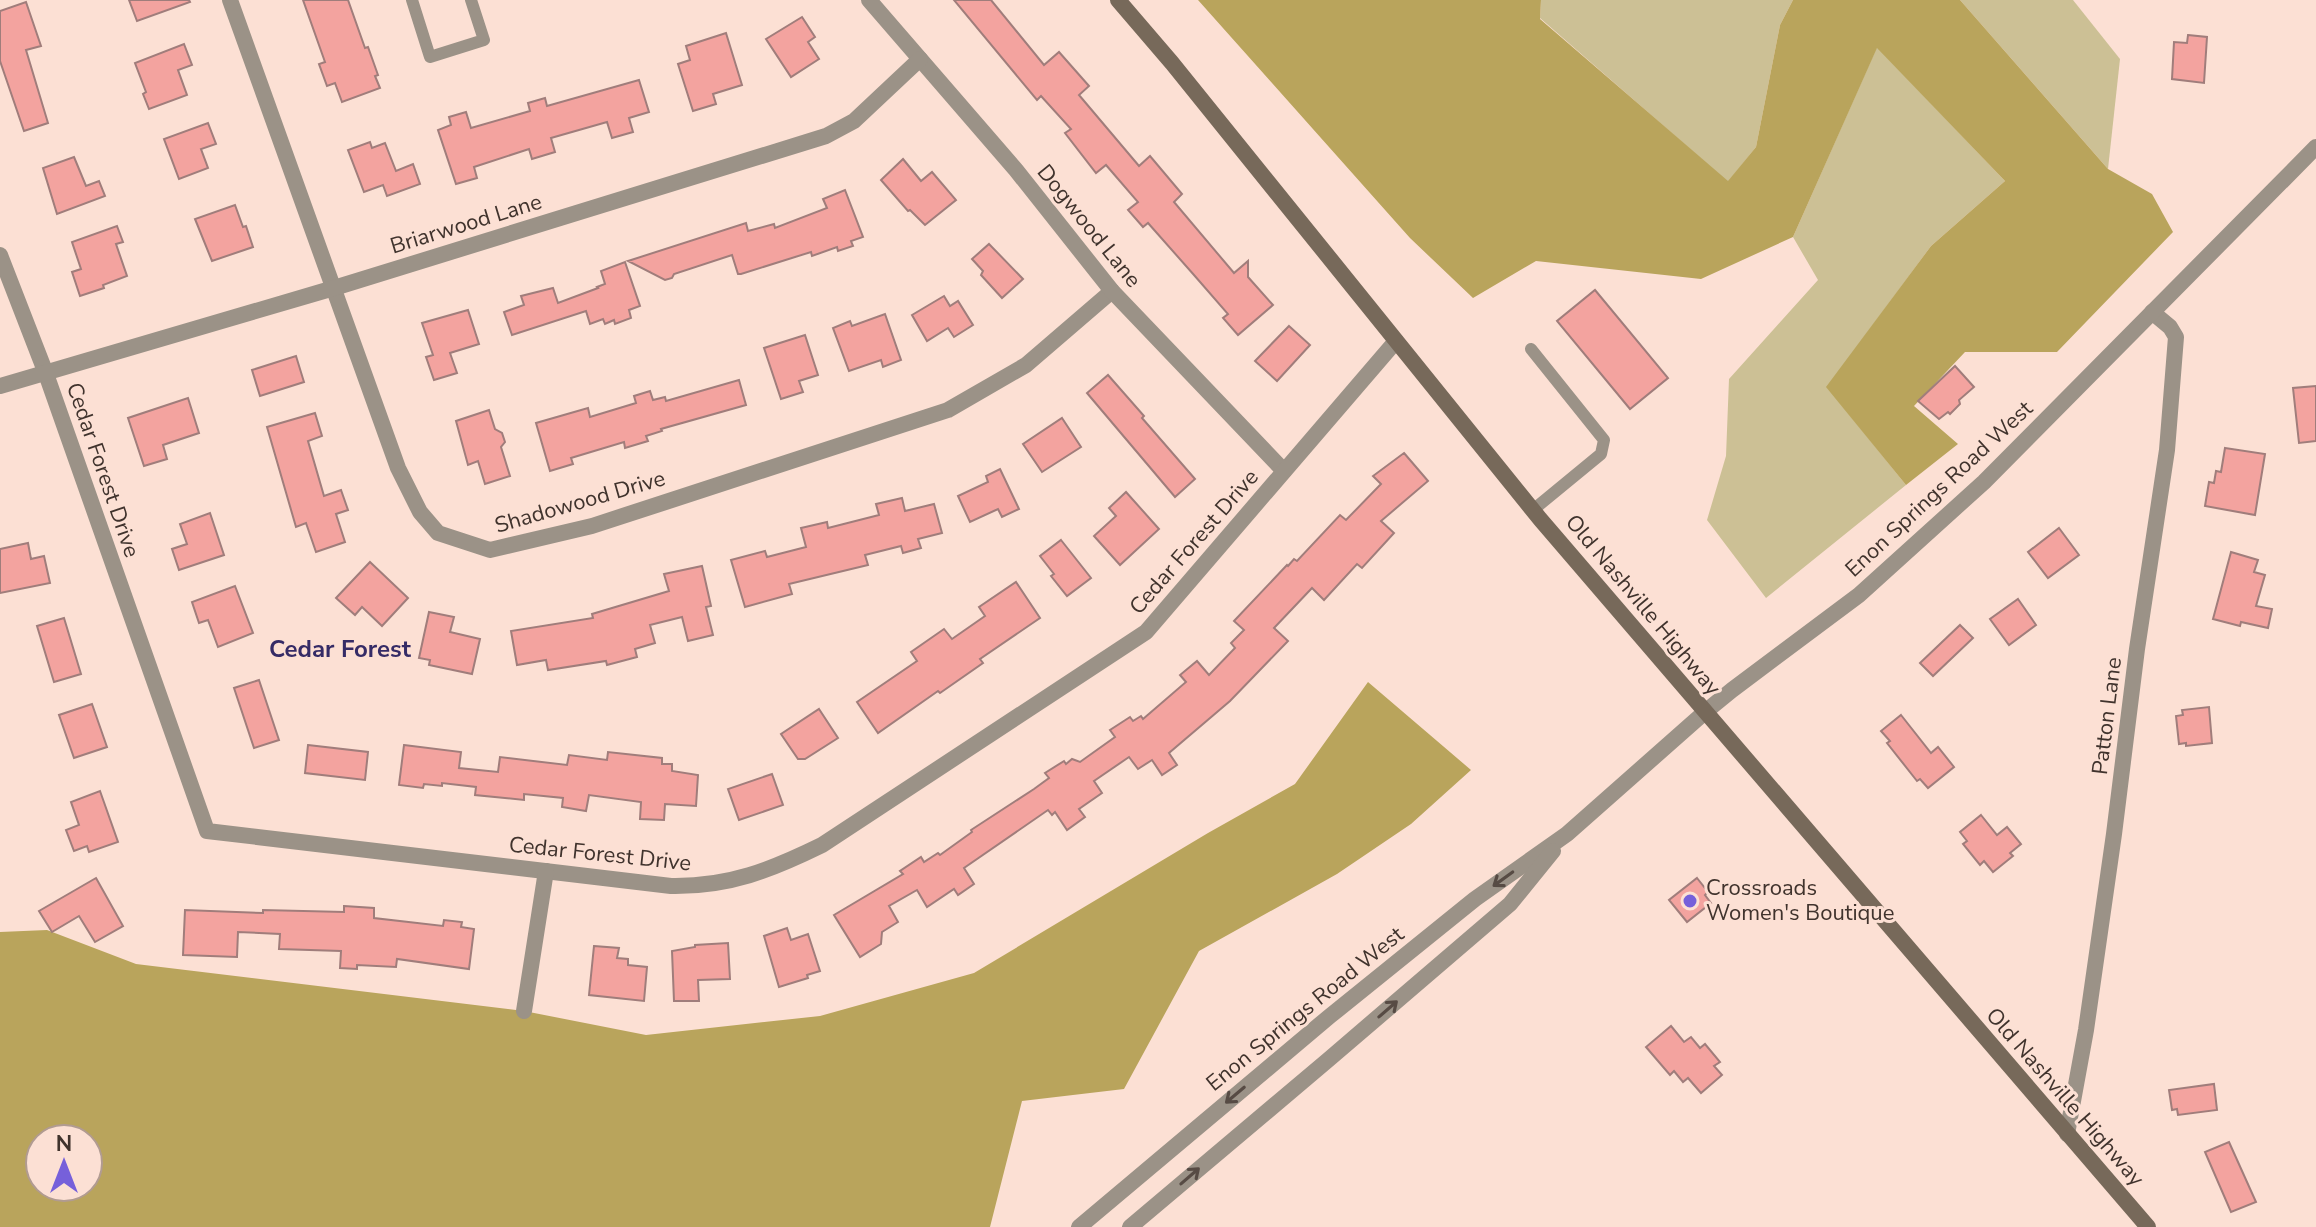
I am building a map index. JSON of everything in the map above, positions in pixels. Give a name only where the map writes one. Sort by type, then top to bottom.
[{"type":"main road","name":"Old Nashville Highway","points":[[1118,0],[1533,510],[2148,1227]]},
{"type":"street","name":"Shadowood Drive","points":[[230,0],[398,468],[420,512],[438,533],[490,550],[592,526],[948,410],[1026,365],[1112,291]]},
{"type":"street","name":"Dogwood Lane","points":[[869,0],[1016,170],[1112,291],[1284,471]]},
{"type":"street","name":"Briarwood Lane","points":[[0,386],[334,288],[826,136],[854,121],[920,59]]},
{"type":"street","name":"Enon Springs Road West","points":[[1079,1227],[1342,1006],[1475,899],[1567,834],[1705,712],[1859,595],[1984,482],[2316,147]]},
{"type":"street","name":"Cedar Forest Drive","points":[[0,255],[45,371],[207,831],[658,885],[700,886],[739,880],[777,867],[822,845],[1146,632],[1396,341]]},
{"type":"street","name":"Patton Lane","points":[[2067,1134],[2106,895],[2137,649],[2167,450],[2176,337],[2170,327],[2152,312]]},
{"type":"street","name":"Enon Springs Road West","points":[[1130,1227],[1510,904],[1567,834]]},
{"type":"street","points":[[524,1011],[546,871]]},
{"type":"lane","points":[[412,0],[430,57],[484,40],[471,0]]},
{"type":"lane","points":[[1531,349],[1604,440],[1601,454],[1533,510]]},
{"type":"shaded area","points":[[1198,0],[1541,0],[1540,19],[1728,181],[1756,147],[1780,25],[1793,0],[1960,0],[2108,169],[2152,194],[2173,232],[2057,352],[1965,352],[1914,406],[1958,444],[1906,485],[1826,387],[1931,246],[2005,181],[1877,48],[1793,237],[1701,279],[1536,261],[1473,298],[1410,238]]},
{"type":"shaded area","points":[[1541,0],[1793,0],[1780,25],[1756,147],[1728,182],[1540,18]]},
{"type":"shaded area","points":[[1960,0],[2073,0],[2120,59],[2108,169]]},
{"type":"shaded area","points":[[1877,47],[2005,181],[1931,246],[1827,387],[1906,485],[1766,598],[1707,520],[1726,456],[1729,379],[1818,280],[1793,237]]},
{"type":"shaded area","points":[[1368,682],[1471,770],[1411,824],[1337,874],[1199,951],[1124,1089],[1022,1101],[990,1227],[0,1227],[0,932],[47,930],[136,964],[524,1011],[646,1035],[820,1016],[974,973],[1295,784]]},
{"type":"building","points":[[129,0],[189,0],[190,2],[137,21]]},
{"type":"building","points":[[303,0],[348,0],[365,48],[368,47],[380,88],[342,102],[335,83],[327,86],[319,64],[325,62]]},
{"type":"building","points":[[954,0],[991,0],[1044,65],[1059,52],[1089,86],[1079,95],[1139,166],[1150,156],[1182,194],[1174,202],[1234,273],[1248,261],[1248,277],[1273,305],[1238,335],[1223,318],[1228,314],[1194,275],[1148,223],[1143,227],[1128,210],[1138,202],[1106,165],[1096,173],[1065,133],[1071,129],[1041,96],[1037,100]]},
{"type":"building","points":[[26,2],[41,46],[26,50],[48,123],[24,131],[0,61],[0,11]]},
{"type":"building","points":[[802,17],[815,37],[808,42],[819,59],[791,77],[766,39]]},
{"type":"building","points":[[726,33],[742,85],[713,94],[716,104],[693,111],[678,64],[690,60],[686,46]]},
{"type":"building","points":[[2188,35],[2207,37],[2204,83],[2172,79],[2174,42],[2187,43]]},
{"type":"building","points":[[184,44],[192,65],[178,70],[187,95],[149,109],[135,63]]},
{"type":"building","points":[[639,80],[649,112],[629,118],[633,132],[612,138],[607,122],[551,138],[555,152],[532,159],[529,149],[474,167],[477,178],[456,184],[438,130],[451,125],[449,117],[466,112],[471,128],[530,111],[528,103],[545,98],[547,106]]},
{"type":"building","points":[[208,123],[216,144],[201,149],[208,168],[179,179],[164,139]]},
{"type":"building","points":[[370,142],[372,148],[385,143],[396,171],[413,164],[420,184],[387,196],[383,185],[364,192],[348,150]]},
{"type":"building","points":[[74,157],[86,186],[99,181],[105,196],[57,214],[43,168]]},
{"type":"building","points":[[903,159],[921,181],[932,172],[956,200],[925,225],[881,180]]},
{"type":"building","points":[[845,190],[863,237],[851,241],[853,246],[838,251],[837,247],[812,256],[811,252],[741,274],[738,274],[732,255],[674,274],[665,280],[628,261],[746,223],[748,231],[774,224],[775,228],[827,208],[823,199]]},
{"type":"building","points":[[235,205],[253,247],[212,261],[195,219]]},
{"type":"building","points":[[117,226],[123,242],[116,244],[127,276],[80,296],[72,272],[81,269],[72,242]]},
{"type":"building","points":[[989,244],[1023,279],[1002,298],[981,275],[983,271],[972,259]]},
{"type":"building","points":[[625,262],[640,306],[629,310],[631,318],[615,324],[614,320],[605,324],[603,319],[590,324],[586,311],[512,335],[504,312],[524,305],[521,296],[553,288],[558,303],[605,284],[601,271]]},
{"type":"building","points":[[1595,290],[1668,378],[1630,409],[1557,321]]},
{"type":"building","points":[[944,296],[950,306],[958,301],[973,325],[954,337],[948,328],[927,341],[912,315]]},
{"type":"building","points":[[468,310],[479,344],[450,353],[457,373],[434,380],[426,357],[433,355],[422,323]]},
{"type":"building","points":[[885,314],[901,360],[883,367],[881,360],[849,371],[833,328],[850,321],[852,326]]},
{"type":"building","points":[[1289,326],[1310,345],[1277,381],[1255,361]]},
{"type":"building","points":[[805,335],[818,375],[799,381],[803,392],[781,399],[764,348]]},
{"type":"building","points":[[296,356],[304,382],[260,396],[252,370]]},
{"type":"building","points":[[1955,366],[1974,387],[1959,400],[1960,404],[1950,414],[1948,412],[1939,419],[1918,401]]},
{"type":"building","points":[[1108,375],[1195,479],[1175,497],[1087,393]]},
{"type":"building","points":[[739,380],[746,405],[661,429],[646,436],[648,441],[625,448],[624,442],[571,458],[573,464],[550,471],[536,423],[588,408],[590,417],[636,403],[634,396],[650,391],[653,400],[665,397],[666,401]]},
{"type":"building","points":[[2316,386],[2316,441],[2299,443],[2293,388]]},
{"type":"building","points":[[188,398],[199,433],[163,445],[167,459],[144,466],[128,418]]},
{"type":"building","points":[[489,410],[495,429],[502,433],[505,442],[501,447],[510,476],[485,484],[478,461],[468,465],[456,421]]},
{"type":"building","points":[[315,413],[322,436],[308,441],[324,496],[341,490],[348,510],[336,514],[345,542],[316,552],[306,523],[296,527],[267,427]]},
{"type":"building","points":[[1062,418],[1081,447],[1042,472],[1023,444]]},
{"type":"building","points":[[2225,448],[2265,454],[2255,515],[2205,506],[2209,482],[2214,483],[2216,471],[2221,472]]},
{"type":"building","points":[[1404,453],[1428,481],[1381,521],[1394,533],[1362,568],[1357,564],[1324,600],[1312,588],[1274,628],[1288,641],[1230,701],[1169,753],[1177,765],[1162,775],[1152,760],[1138,769],[1129,757],[1094,781],[1102,793],[1079,809],[1085,817],[1067,830],[1055,812],[1052,815],[1048,810],[964,868],[974,884],[958,895],[954,889],[927,907],[917,890],[889,906],[898,922],[882,932],[881,944],[860,957],[834,915],[903,874],[900,871],[921,857],[924,862],[938,853],[940,855],[971,830],[1049,778],[1045,773],[1064,761],[1066,764],[1072,759],[1080,762],[1115,737],[1110,730],[1130,717],[1133,721],[1141,716],[1143,719],[1186,682],[1180,675],[1197,661],[1209,675],[1235,648],[1231,643],[1244,630],[1234,621],[1340,515],[1346,520],[1381,484],[1373,476]]},
{"type":"building","points":[[1000,469],[1019,509],[1002,517],[998,509],[970,522],[958,496],[988,482],[986,476]]},
{"type":"building","points":[[1126,492],[1159,529],[1120,565],[1094,536],[1116,516],[1109,508]]},
{"type":"building","points":[[902,498],[905,511],[934,504],[942,533],[918,539],[921,548],[903,553],[901,546],[865,555],[868,565],[789,584],[792,594],[745,607],[731,560],[765,551],[767,557],[806,547],[801,528],[827,522],[828,528],[879,515],[876,504]]},
{"type":"building","points":[[210,513],[224,555],[179,570],[172,549],[187,544],[180,524]]},
{"type":"building","points":[[2059,528],[2079,555],[2048,578],[2028,552]]},
{"type":"building","points":[[1061,540],[1091,578],[1067,596],[1040,556]]},
{"type":"building","points":[[28,543],[31,559],[44,556],[50,583],[0,593],[0,549]]},
{"type":"building","points":[[2231,552],[2258,560],[2254,572],[2265,575],[2256,606],[2272,609],[2268,628],[2241,622],[2240,626],[2213,619]]},
{"type":"building","points":[[370,562],[408,598],[382,626],[362,607],[355,615],[336,598]]},
{"type":"building","points":[[702,566],[711,606],[706,607],[713,635],[688,641],[682,617],[650,625],[655,643],[635,649],[637,657],[607,665],[606,661],[548,670],[546,660],[517,665],[511,631],[593,618],[592,614],[669,591],[664,574]]},
{"type":"building","points":[[1016,582],[1040,618],[980,659],[983,663],[878,733],[857,702],[917,661],[911,652],[944,629],[952,639],[985,616],[979,607]]},
{"type":"building","points":[[235,586],[253,633],[218,647],[208,620],[199,623],[192,602]]},
{"type":"building","points":[[2018,599],[2036,625],[2009,645],[1990,619]]},
{"type":"building","points":[[429,612],[454,617],[450,632],[480,639],[472,674],[429,665],[430,660],[419,658]]},
{"type":"building","points":[[64,618],[81,674],[54,682],[37,626]]},
{"type":"building","points":[[1960,625],[1973,638],[1933,676],[1920,663]]},
{"type":"building","points":[[259,680],[279,740],[254,748],[234,688]]},
{"type":"building","points":[[92,704],[107,747],[74,758],[59,715]]},
{"type":"building","points":[[2209,707],[2212,743],[2179,744],[2176,716],[2183,715],[2182,710]]},
{"type":"building","points":[[819,709],[838,738],[805,759],[798,759],[781,734]]},
{"type":"building","points":[[1901,715],[1931,753],[1938,747],[1954,767],[1928,788],[1920,779],[1917,781],[1881,731]]},
{"type":"building","points":[[308,745],[368,752],[365,780],[305,773]]},
{"type":"building","points":[[404,745],[461,752],[459,768],[498,772],[500,757],[567,765],[569,755],[607,760],[608,752],[662,758],[662,764],[672,764],[672,771],[698,775],[696,806],[665,804],[664,820],[640,819],[641,802],[589,795],[586,811],[562,807],[563,798],[524,794],[524,800],[475,795],[476,787],[442,783],[442,786],[424,784],[423,788],[399,785]]},
{"type":"building","points":[[772,774],[783,805],[739,820],[728,789]]},
{"type":"building","points":[[100,791],[118,842],[89,852],[87,846],[74,851],[66,830],[79,825],[71,802]]},
{"type":"building","points":[[1981,815],[1997,835],[2007,827],[2021,844],[2010,853],[2013,856],[1993,872],[1984,861],[1980,865],[1963,844],[1967,841],[1960,832]]},
{"type":"building","points":[[96,878],[123,926],[95,942],[79,916],[52,932],[39,911]]},
{"type":"building","name":"Crossroads Women's Boutique","points":[[1697,878],[1708,892],[1705,895],[1711,903],[1687,922],[1669,900]]},
{"type":"building","points":[[344,906],[374,908],[374,918],[443,926],[444,920],[462,922],[461,927],[474,929],[469,969],[397,959],[396,967],[357,965],[357,969],[340,968],[341,951],[279,949],[280,934],[238,932],[237,957],[183,955],[185,910],[344,912]]},
{"type":"building","points":[[787,928],[791,940],[808,934],[820,971],[779,987],[764,936]]},
{"type":"building","points":[[728,943],[730,979],[698,980],[699,1001],[674,1001],[672,951],[695,945]]},
{"type":"building","points":[[594,946],[619,948],[617,958],[628,959],[628,965],[647,967],[644,1001],[589,995]]},
{"type":"building","points":[[1671,1026],[1684,1042],[1691,1037],[1700,1048],[1705,1044],[1720,1062],[1714,1066],[1722,1075],[1701,1093],[1688,1078],[1683,1082],[1674,1071],[1670,1075],[1646,1047]]},
{"type":"building","points":[[2214,1084],[2217,1110],[2178,1115],[2177,1109],[2172,1110],[2169,1090]]},
{"type":"building","points":[[2229,1142],[2256,1202],[2231,1212],[2205,1152]]},
{"type":"place","name":"Crossroads Women's Boutique","points":[[1690,901]]},
{"type":"district","name":"Cedar Forest","points":[[340,649]]}]
